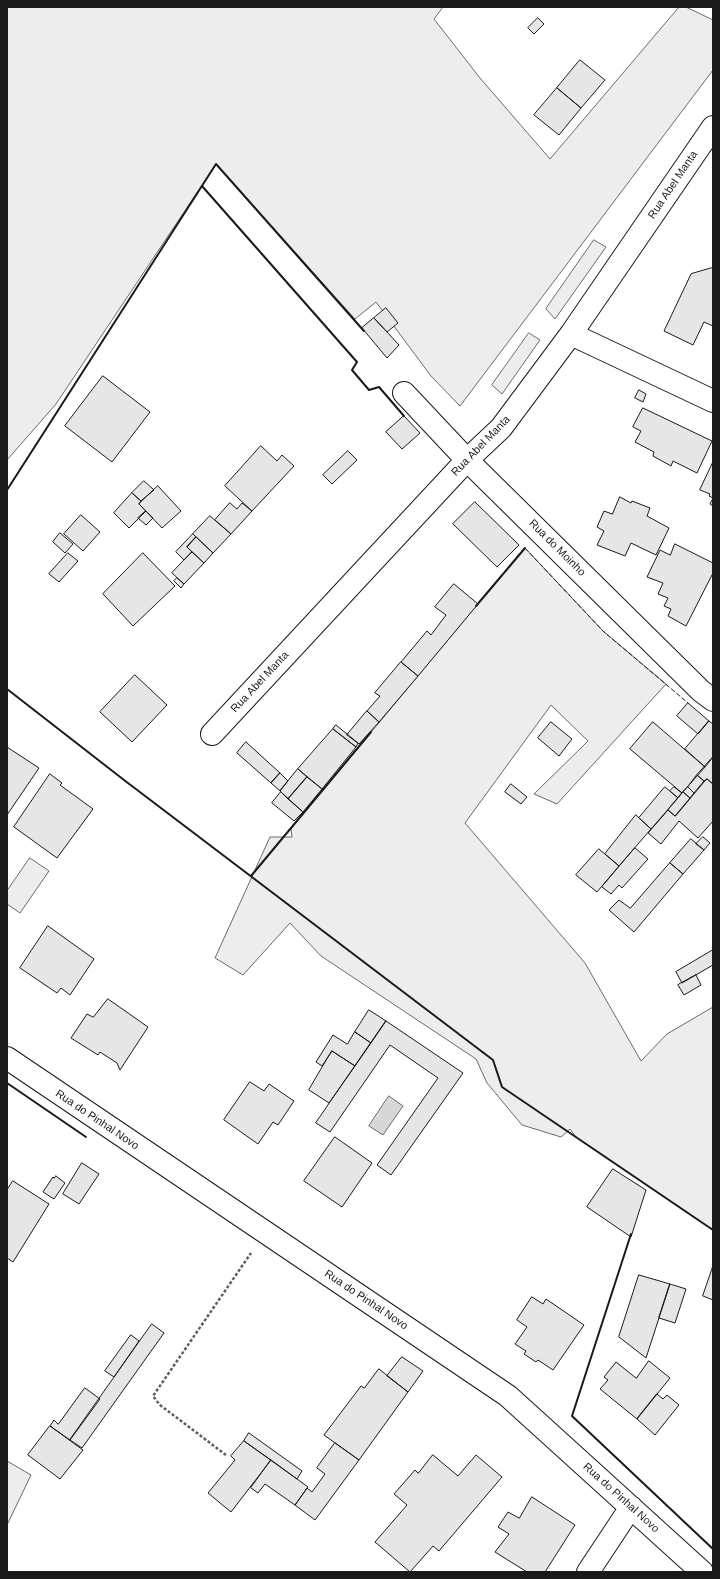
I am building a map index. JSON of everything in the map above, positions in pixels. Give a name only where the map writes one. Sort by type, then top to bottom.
[{"type":"street","name":"Rua Abel Manta","points":[[212,734],[467,460],[502,428],[571,334],[713,127]]},
{"type":"street","points":[[571,334],[713,401]]},
{"type":"street","name":"Rua do Moinho","points":[[404,393],[467,460],[701,691],[713,700]]},
{"type":"street","name":"Rua do Pinhal Novo","points":[[7,1058],[508,1396],[702,1572]]},
{"type":"street","points":[[588,1572],[631,1507]]},
{"type":"path","points":[[226,1455],[160,1405],[153,1396],[265,1233]]},
{"type":"shaded area","points":[[7,7],[443,7],[434,19],[480,78],[550,159],[679,7],[686,7],[713,20],[713,70],[460,406],[431,376],[376,302],[355,319],[216,164],[56,404],[7,460]]},
{"type":"shaded area","points":[[594,240],[606,247],[555,319],[546,309]]},
{"type":"shaded area","points":[[529,333],[540,340],[502,394],[492,385]]},
{"type":"shaded area","points":[[525,548],[603,631],[666,684],[557,804],[534,794],[588,741],[551,705],[465,823],[585,963],[641,1061],[667,1034],[713,1007],[713,1230],[576,1137],[570,1129],[561,1137],[522,1125],[487,1083],[476,1059],[321,956],[290,923],[243,975],[215,958],[270,837],[292,837],[291,829]]},
{"type":"shaded area","points":[[30,858],[49,871],[20,913],[7,904],[7,891]]},
{"type":"shaded area","points":[[389,1096],[403,1106],[383,1135],[369,1126]]},
{"type":"shaded area","points":[[7,1461],[31,1475],[7,1525]]},
{"type":"building","points":[[538,18],[544,24],[534,34],[528,28]]},
{"type":"building","points":[[580,60],[605,80],[581,108],[557,88]]},
{"type":"building","points":[[557,88],[581,108],[559,135],[534,115]]},
{"type":"building","points":[[712,268],[713,326],[704,322],[693,345],[664,331],[691,274]]},
{"type":"building","points":[[386,308],[398,323],[387,332],[374,318]]},
{"type":"building","points":[[374,318],[399,345],[387,358],[362,328]]},
{"type":"building","points":[[103,376],[150,412],[112,462],[65,426]]},
{"type":"building","points":[[639,390],[646,394],[643,402],[635,398]]},
{"type":"building","points":[[643,408],[712,441],[697,473],[673,461],[671,466],[653,456],[654,452],[635,442],[641,431],[633,427]]},
{"type":"building","points":[[404,416],[420,433],[402,449],[386,432]]},
{"type":"building","points":[[261,446],[277,461],[282,455],[294,466],[252,511],[225,486]]},
{"type":"building","points":[[348,451],[357,460],[332,484],[323,475]]},
{"type":"building","points":[[713,462],[713,498],[709,496],[710,494],[700,490]]},
{"type":"building","points":[[144,481],[154,490],[141,501],[132,493]]},
{"type":"building","points":[[158,486],[181,511],[162,528],[139,504]]},
{"type":"building","points":[[132,493],[141,501],[139,504],[146,511],[129,528],[114,513]]},
{"type":"building","points":[[620,497],[631,503],[632,501],[650,508],[647,516],[669,528],[656,555],[631,543],[625,556],[597,545],[604,531],[597,527],[604,511],[612,514]]},
{"type":"building","points":[[713,498],[713,506],[710,504]]},
{"type":"building","points":[[475,502],[519,545],[497,567],[453,524]]},
{"type":"building","points":[[230,503],[237,509],[242,503],[252,511],[231,534],[215,520]]},
{"type":"building","points":[[146,511],[153,518],[146,525],[138,518]]},
{"type":"building","points":[[81,515],[100,532],[83,551],[64,534]]},
{"type":"building","points":[[210,516],[231,534],[213,553],[193,534]]},
{"type":"building","points":[[60,533],[73,544],[65,553],[53,542]]},
{"type":"building","points":[[193,534],[196,537],[187,547],[192,552],[184,560],[176,552]]},
{"type":"building","points":[[196,537],[213,553],[204,563],[187,547]]},
{"type":"building","points":[[675,544],[713,563],[713,573],[686,626],[668,616],[671,609],[664,606],[668,598],[658,594],[663,583],[647,577],[660,550],[670,555]]},
{"type":"building","points":[[192,552],[204,563],[184,584],[172,573]]},
{"type":"building","points":[[68,553],[78,561],[59,582],[49,574]]},
{"type":"building","points":[[143,553],[175,586],[133,626],[103,594]]},
{"type":"building","points":[[177,578],[184,584],[181,588],[174,581]]},
{"type":"building","points":[[454,584],[478,604],[418,676],[401,662],[427,631],[431,635],[446,615],[435,607]]},
{"type":"building","points":[[401,662],[418,676],[379,722],[367,711],[380,696],[375,693]]},
{"type":"building","points":[[135,675],[167,705],[132,742],[100,712]]},
{"type":"building","points":[[688,703],[709,721],[698,734],[677,716]]},
{"type":"building","points":[[367,711],[379,722],[359,744],[347,735]]},
{"type":"building","points":[[709,721],[713,724],[713,757],[705,767],[685,749]]},
{"type":"building","points":[[551,722],[572,739],[559,756],[538,738]]},
{"type":"building","points":[[653,722],[705,767],[682,793],[630,749]]},
{"type":"building","points":[[336,725],[358,743],[356,747],[333,729]]},
{"type":"building","points":[[333,729],[356,747],[322,789],[298,769]]},
{"type":"building","points":[[246,742],[280,773],[271,783],[237,753]]},
{"type":"building","points":[[7,747],[39,768],[7,815]]},
{"type":"building","points":[[713,757],[713,784],[707,779],[704,781],[697,775]]},
{"type":"building","points":[[298,769],[307,777],[288,799],[280,791]]},
{"type":"building","points":[[280,773],[288,781],[280,791],[271,783]]},
{"type":"building","points":[[50,774],[62,783],[60,785],[93,809],[57,858],[14,827]]},
{"type":"building","points":[[697,775],[704,781],[694,793],[688,787]]},
{"type":"building","points":[[307,777],[322,789],[303,812],[288,799]]},
{"type":"building","points":[[707,779],[713,784],[713,821],[698,838],[679,821],[661,844],[648,833],[668,810],[675,816]]},
{"type":"building","points":[[511,784],[527,797],[521,804],[505,792]]},
{"type":"building","points":[[665,787],[678,798],[651,829],[639,818]]},
{"type":"building","points":[[674,787],[682,793],[678,798],[670,791]]},
{"type":"building","points":[[688,787],[694,793],[690,798],[683,792]]},
{"type":"building","points":[[281,792],[303,812],[294,821],[272,803]]},
{"type":"building","points":[[683,792],[690,798],[675,816],[668,810]]},
{"type":"building","points":[[636,815],[651,829],[619,866],[605,854]]},
{"type":"building","points":[[703,837],[710,843],[704,850],[696,844]]},
{"type":"building","points":[[691,839],[704,850],[683,874],[670,863]]},
{"type":"building","points":[[635,848],[648,859],[622,888],[619,885],[611,894],[602,887]]},
{"type":"building","points":[[599,849],[619,866],[597,892],[576,875]]},
{"type":"building","points":[[670,863],[683,874],[634,932],[609,910],[619,900],[630,908]]},
{"type":"building","points":[[48,926],[94,959],[70,995],[61,988],[57,993],[20,968]]},
{"type":"building","points":[[713,950],[713,965],[682,983],[676,972]]},
{"type":"building","points":[[696,975],[701,985],[684,995],[678,985]]},
{"type":"building","points":[[108,999],[148,1027],[120,1070],[117,1063],[100,1052],[98,1055],[71,1038],[87,1014],[93,1017]]},
{"type":"building","points":[[369,1010],[386,1021],[371,1043],[355,1032]]},
{"type":"building","points":[[386,1021],[463,1073],[391,1175],[377,1165],[438,1078],[390,1045],[330,1132],[316,1123]]},
{"type":"building","points":[[355,1032],[371,1043],[355,1066],[332,1051],[322,1066],[316,1062],[333,1035],[347,1044]]},
{"type":"building","points":[[332,1051],[355,1066],[329,1103],[309,1090]]},
{"type":"building","points":[[250,1082],[264,1091],[269,1084],[294,1101],[278,1125],[273,1122],[258,1144],[224,1120]]},
{"type":"building","points":[[335,1137],[372,1163],[342,1207],[304,1181]]},
{"type":"building","points":[[82,1163],[99,1174],[79,1204],[63,1194]]},
{"type":"building","points":[[613,1169],[646,1190],[631,1237],[587,1207]]},
{"type":"building","points":[[56,1176],[65,1183],[54,1199],[43,1192],[53,1177],[54,1178]]},
{"type":"building","points":[[13,1181],[49,1204],[13,1262],[7,1258],[7,1190]]},
{"type":"building","points":[[713,1266],[713,1300],[703,1296]]},
{"type":"building","points":[[639,1275],[670,1284],[646,1358],[619,1337]]},
{"type":"building","points":[[670,1284],[686,1289],[675,1323],[659,1318]]},
{"type":"building","points":[[532,1297],[543,1304],[546,1299],[584,1325],[553,1370],[538,1360],[536,1362],[524,1354],[526,1351],[515,1344],[527,1327],[517,1320]]},
{"type":"building","points":[[152,1324],[164,1333],[82,1448],[70,1440]]},
{"type":"building","points":[[131,1335],[139,1341],[114,1377],[105,1371]]},
{"type":"building","points":[[402,1357],[423,1371],[408,1392],[387,1376]]},
{"type":"building","points":[[649,1361],[670,1378],[637,1419],[600,1389],[608,1380],[604,1377],[616,1362],[636,1378]]},
{"type":"building","points":[[379,1369],[408,1392],[359,1460],[324,1435],[361,1386],[364,1388]]},
{"type":"building","points":[[85,1388],[100,1399],[70,1440],[50,1426],[54,1420],[58,1424]]},
{"type":"building","points":[[657,1394],[663,1399],[667,1395],[679,1405],[655,1435],[637,1419]]},
{"type":"building","points":[[50,1426],[83,1450],[60,1479],[28,1455]]},
{"type":"building","points":[[249,1433],[302,1471],[297,1479],[244,1441]]},
{"type":"building","points":[[244,1441],[271,1460],[231,1512],[208,1493],[235,1460],[231,1456]]},
{"type":"building","points":[[335,1443],[359,1460],[315,1520],[295,1505],[307,1488],[312,1492],[325,1474],[317,1468]]},
{"type":"building","points":[[433,1455],[458,1476],[476,1455],[502,1477],[439,1551],[433,1546],[410,1572],[375,1542],[407,1505],[394,1494],[415,1470],[418,1473]]},
{"type":"building","points":[[271,1460],[308,1487],[295,1505],[265,1484],[258,1493],[251,1488]]},
{"type":"building","points":[[532,1497],[575,1525],[545,1572],[527,1572],[495,1552],[509,1534],[498,1527],[508,1512],[519,1518]]},
{"type":"fence","points":[[525,548],[603,631],[688,703]]},
{"type":"wall","points":[[7,490],[216,164],[364,331]]},
{"type":"wall","points":[[202,186],[357,362],[352,370],[369,390],[379,387],[404,416]]},
{"type":"wall","points":[[476,606],[525,548]]},
{"type":"wall","points":[[7,689],[124,780],[493,1060],[502,1087],[713,1230]]},
{"type":"wall","points":[[251,876],[371,732]]},
{"type":"wall","points":[[7,1083],[86,1137]]},
{"type":"wall","points":[[631,1234],[572,1416],[713,1549]]}]
